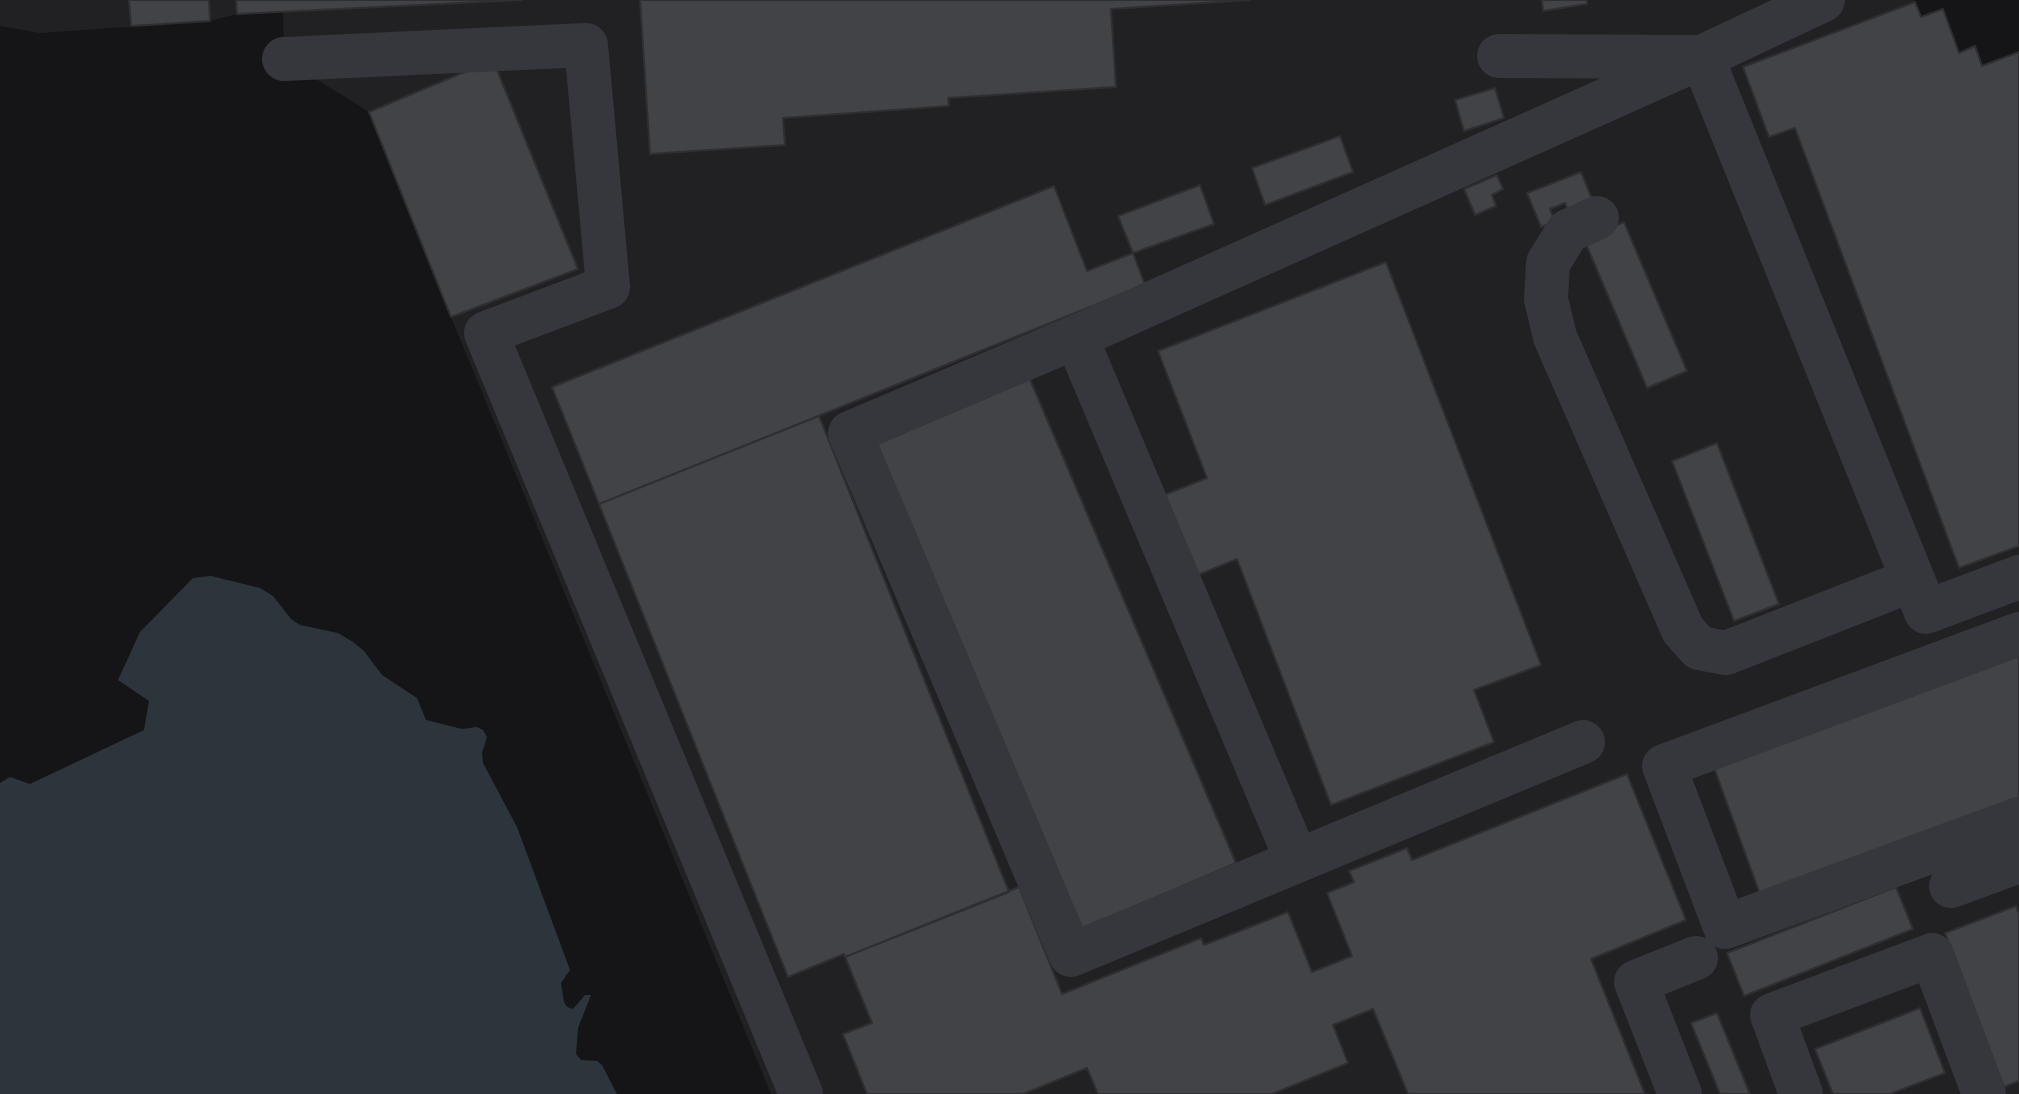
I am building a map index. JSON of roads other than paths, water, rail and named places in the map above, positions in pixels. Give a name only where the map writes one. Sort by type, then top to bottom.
[{"type":"lane","points":[[1583,742],[1071,955],[850,433],[1076,337],[1823,0]]},
{"type":"lane","points":[[284,59],[586,45],[608,287],[486,333],[801,1094]]},
{"type":"lane","points":[[1499,56],[1702,57]]},
{"type":"lane","points":[[1702,57],[1926,612],[2019,577]]},
{"type":"lane","points":[[1597,218],[1568,231],[1548,263],[1546,299],[1555,337],[1683,630],[1699,648],[1726,653],[1912,580]]},
{"type":"lane","points":[[1076,337],[1297,861]]},
{"type":"lane","points":[[2019,634],[1664,766],[1725,927],[2019,819]]},
{"type":"lane","points":[[1951,886],[2019,861]]},
{"type":"lane","points":[[1801,1094],[1772,1015],[1932,955],[1984,1094]]},
{"type":"lane","points":[[1680,1094],[1636,982],[1696,958]]}]
